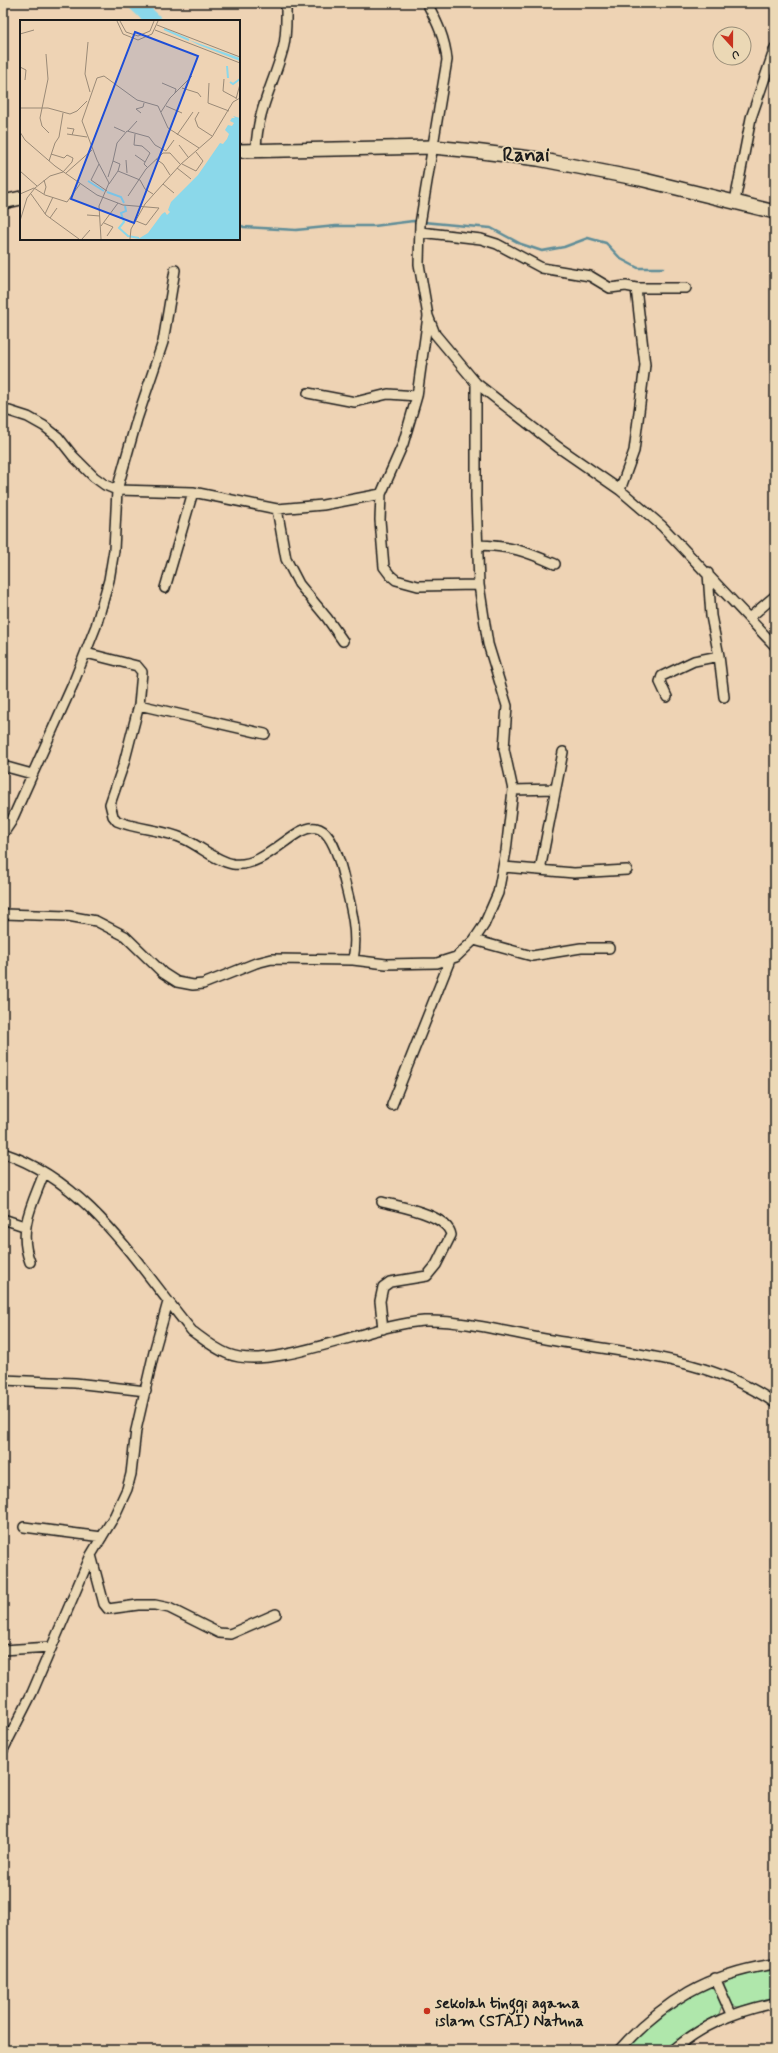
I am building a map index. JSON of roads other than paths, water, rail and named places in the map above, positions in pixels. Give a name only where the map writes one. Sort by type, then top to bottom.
[{"type":"street","points":[[256,150],[257,129],[264,100],[283,48],[286,3]]},
{"type":"street","points":[[427,3],[442,32],[446,45],[447,60],[422,203],[420,228],[419,264],[428,316],[435,334],[476,383],[558,447],[620,490],[662,526],[708,573],[775,646]]},
{"type":"street","points":[[735,201],[751,118],[775,48]]},
{"type":"street","points":[[240,151],[433,147],[538,159],[640,179],[775,212]]},
{"type":"street","points":[[3,202],[20,198]]},
{"type":"street","points":[[420,228],[482,239],[497,244],[542,268],[590,276],[610,288],[626,286],[636,288],[686,288]]},
{"type":"street","points":[[3,834],[11,822],[86,653],[96,626],[109,580],[114,550],[117,490],[137,419],[163,342],[175,270]]},
{"type":"street","points":[[620,490],[634,451],[645,365],[636,288]]},
{"type":"street","points":[[428,316],[417,396],[403,444],[382,494],[380,520],[384,567],[396,580],[418,586],[479,586]]},
{"type":"street","points":[[3,914],[68,916],[96,921],[125,936],[163,973],[178,982],[193,985],[203,984],[263,960],[353,960],[386,964],[437,963],[450,960],[474,940],[492,910],[504,867],[513,790],[504,749],[506,706],[488,644],[479,586],[476,497],[476,383]]},
{"type":"street","points":[[308,393],[355,402],[388,394],[417,396]]},
{"type":"street","points":[[3,409],[28,417],[44,426],[58,437],[73,456],[94,477],[105,485],[117,490],[193,492],[277,509],[323,505],[382,494]]},
{"type":"street","points":[[165,588],[193,492]]},
{"type":"street","points":[[277,509],[286,559],[300,584],[327,618],[342,641]]},
{"type":"street","points":[[478,545],[505,546],[520,549],[555,564]]},
{"type":"street","points":[[708,573],[710,616],[719,656],[724,697]]},
{"type":"street","points":[[749,618],[775,596]]},
{"type":"street","points":[[86,653],[137,666],[142,672],[143,677],[139,705],[124,763],[110,804],[113,816],[117,821],[159,830],[184,839],[233,864],[252,862],[261,858],[303,829],[316,829],[327,834],[333,843],[338,856],[354,921],[355,950],[353,960]]},
{"type":"street","points":[[667,697],[660,682],[662,676],[694,661],[719,656]]},
{"type":"street","points":[[139,705],[265,734]]},
{"type":"street","points":[[540,870],[563,752]]},
{"type":"street","points":[[3,766],[32,774]]},
{"type":"street","points":[[513,790],[556,789]]},
{"type":"street","points":[[504,867],[574,873],[627,870]]},
{"type":"street","points":[[474,940],[532,956],[581,948],[609,948]]},
{"type":"street","points":[[392,1105],[450,960]]},
{"type":"street","points":[[3,1153],[44,1173],[105,1222],[150,1276],[168,1302],[192,1331],[210,1345],[228,1354],[247,1359],[279,1355],[383,1329],[424,1321],[439,1322],[476,1326],[671,1360],[725,1375],[745,1384],[775,1403]]},
{"type":"street","points":[[30,1262],[24,1226],[44,1173]]},
{"type":"street","points":[[382,1202],[431,1216],[446,1225],[451,1235],[436,1265],[427,1276],[390,1282],[383,1287],[380,1301],[383,1329]]},
{"type":"street","points":[[3,1220],[24,1226]]},
{"type":"street","points":[[3,1750],[32,1693],[50,1647],[91,1555],[115,1515],[127,1489],[131,1474],[136,1430],[154,1352],[168,1302]]},
{"type":"street","points":[[3,1380],[75,1382],[146,1391]]},
{"type":"street","points":[[24,1527],[102,1537]]},
{"type":"street","points":[[91,1555],[104,1604],[108,1609],[138,1604],[155,1605],[169,1608],[219,1633],[230,1634],[276,1614]]},
{"type":"street","points":[[3,1650],[50,1647]]},
{"type":"street","points":[[619,2050],[638,2028],[662,2008],[687,1992],[715,1978],[750,1967],[775,1964]]},
{"type":"street","points":[[715,1978],[731,2014]]},
{"type":"street","points":[[673,2050],[708,2025],[731,2014],[775,2003]]},
{"type":"waterway","points":[[135,3],[153,20]]},
{"type":"waterway","points":[[240,225],[244,227],[296,230],[336,226],[374,226],[413,221],[491,228],[521,244],[542,251],[564,247],[588,238],[606,243],[621,259],[638,268],[663,268]]},
{"type":"place","name":"sekolah tinggi agama islam (STAI) Natuna","points":[[427,2011]]},
{"type":"district","name":"Ranai","points":[[526,154]]}]
